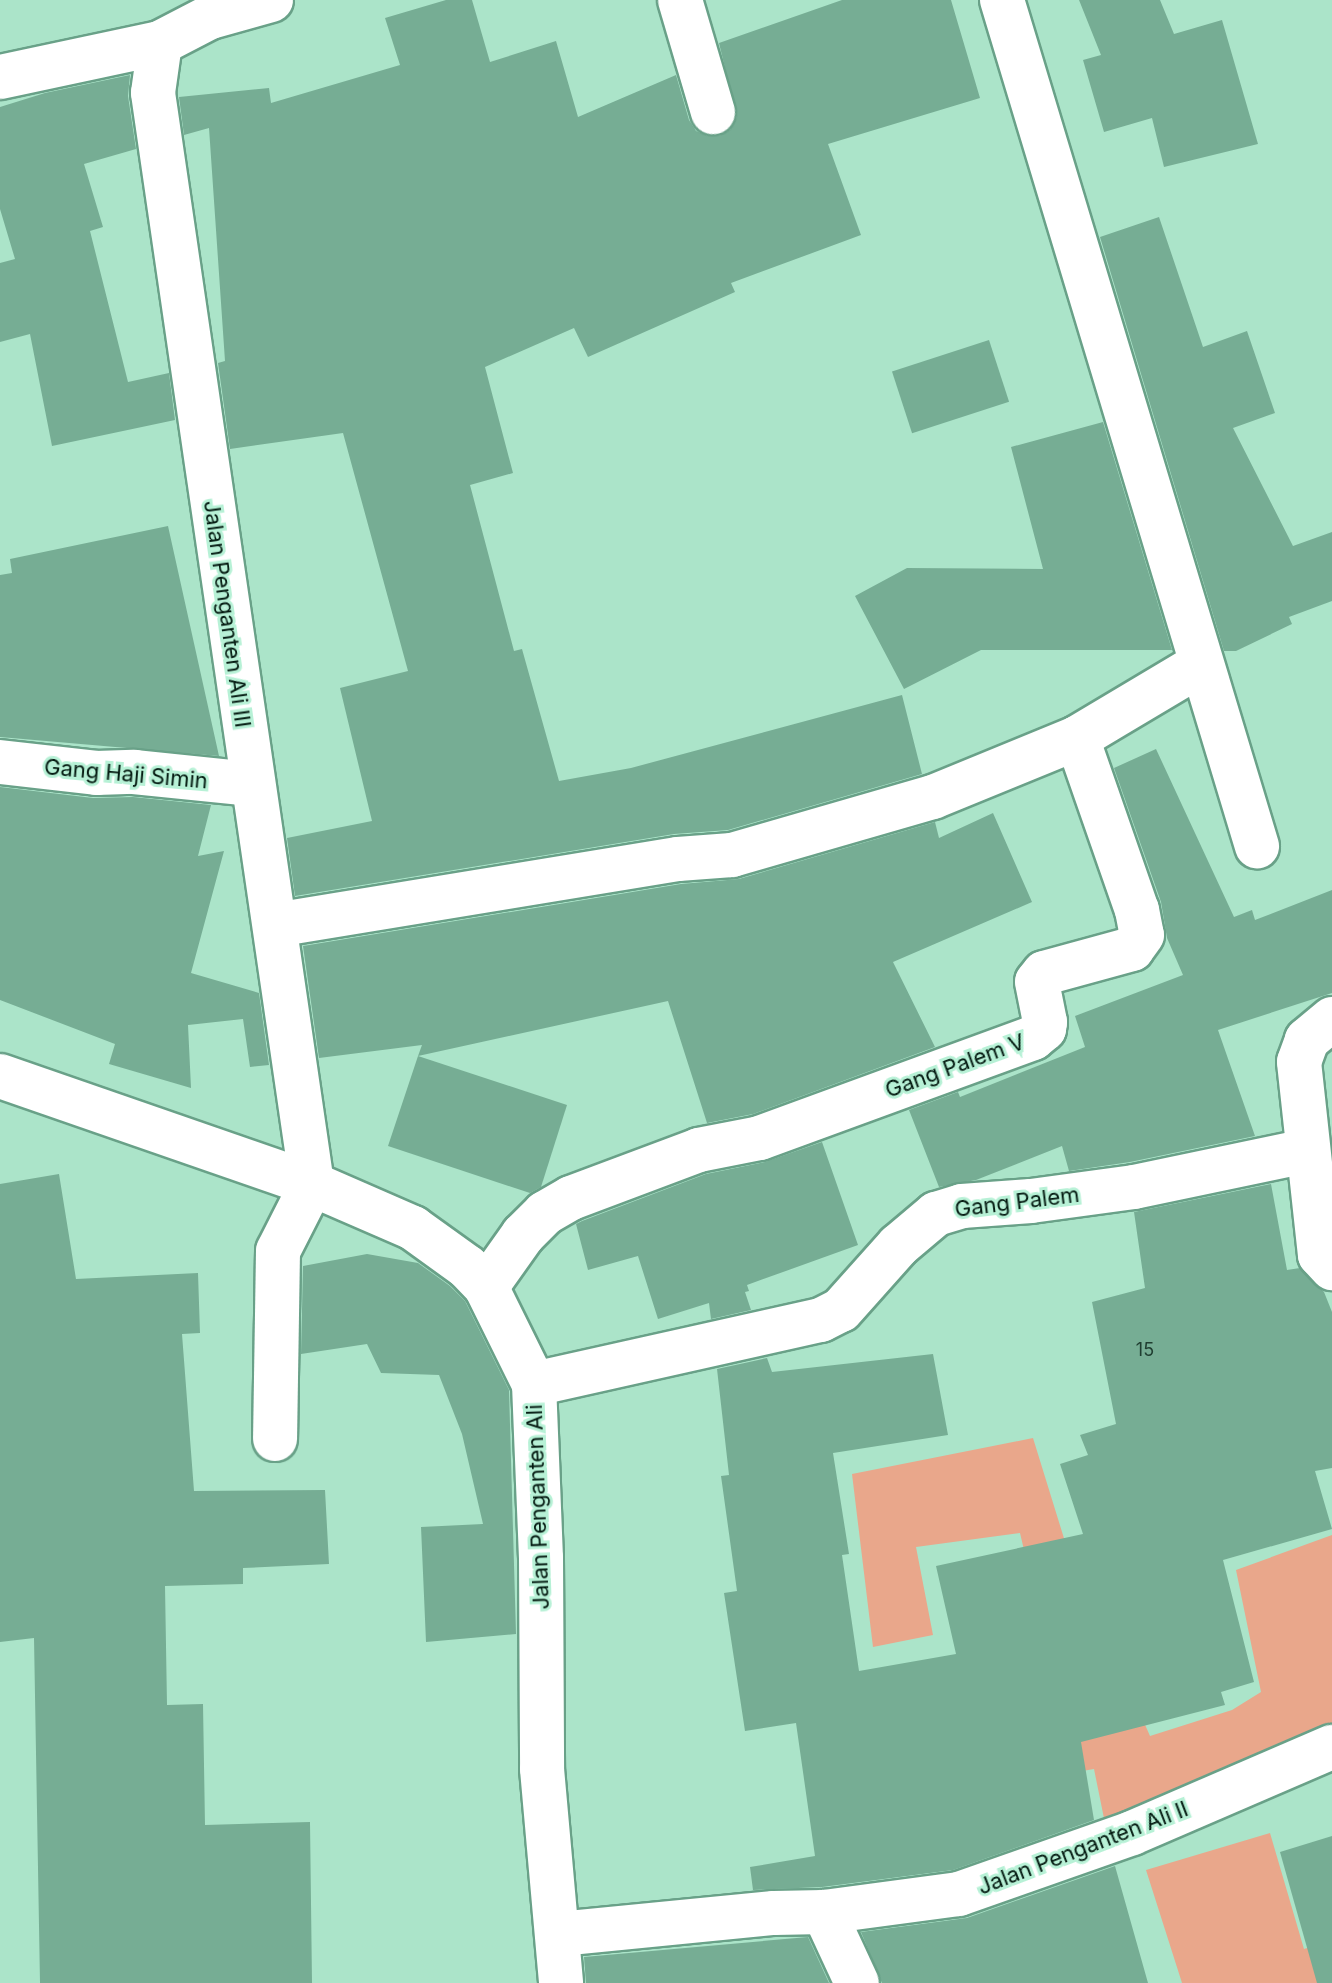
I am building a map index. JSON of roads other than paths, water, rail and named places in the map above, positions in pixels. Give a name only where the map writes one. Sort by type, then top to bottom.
[{"type":"street","points":[[0,77],[160,43],[210,17],[271,0]]},
{"type":"street","points":[[680,0],[713,112]]},
{"type":"street","points":[[1002,0],[1257,846]]},
{"type":"street","name":"Jalan Penganten Ali III","points":[[160,43],[153,93],[156,122],[312,1184]]},
{"type":"street","points":[[275,925],[678,859],[732,855],[933,797],[1077,738],[1201,664]]},
{"type":"street","name":"Gang Palem V","points":[[486,1287],[523,1235],[545,1213],[571,1198],[699,1150],[760,1138],[1033,1038],[1044,1029],[1037,982],[1044,973],[1132,949],[1142,935],[1137,910],[1077,738]]},
{"type":"street","name":"Gang Haji Simin","points":[[0,762],[96,773],[134,772],[252,784]]},
{"type":"street","points":[[1332,1019],[1307,1040],[1299,1062],[1320,1255],[1332,1268]]},
{"type":"street","name":"Jalan Penganten Ali","points":[[0,1076],[312,1184],[413,1228],[467,1267],[486,1287],[534,1384],[541,1558],[542,1769],[561,1983]]},
{"type":"street","name":"Gang Palem","points":[[534,1384],[821,1320],[841,1310],[898,1246],[936,1214],[962,1206],[1031,1201],[1134,1187],[1307,1151]]},
{"type":"street","points":[[275,1439],[278,1251],[312,1184]]},
{"type":"street","name":"Jalan Penganten Ali II","points":[[559,1934],[774,1913],[824,1912],[959,1894],[1132,1833],[1332,1747]]},
{"type":"street","points":[[824,1912],[857,1983]]}]
